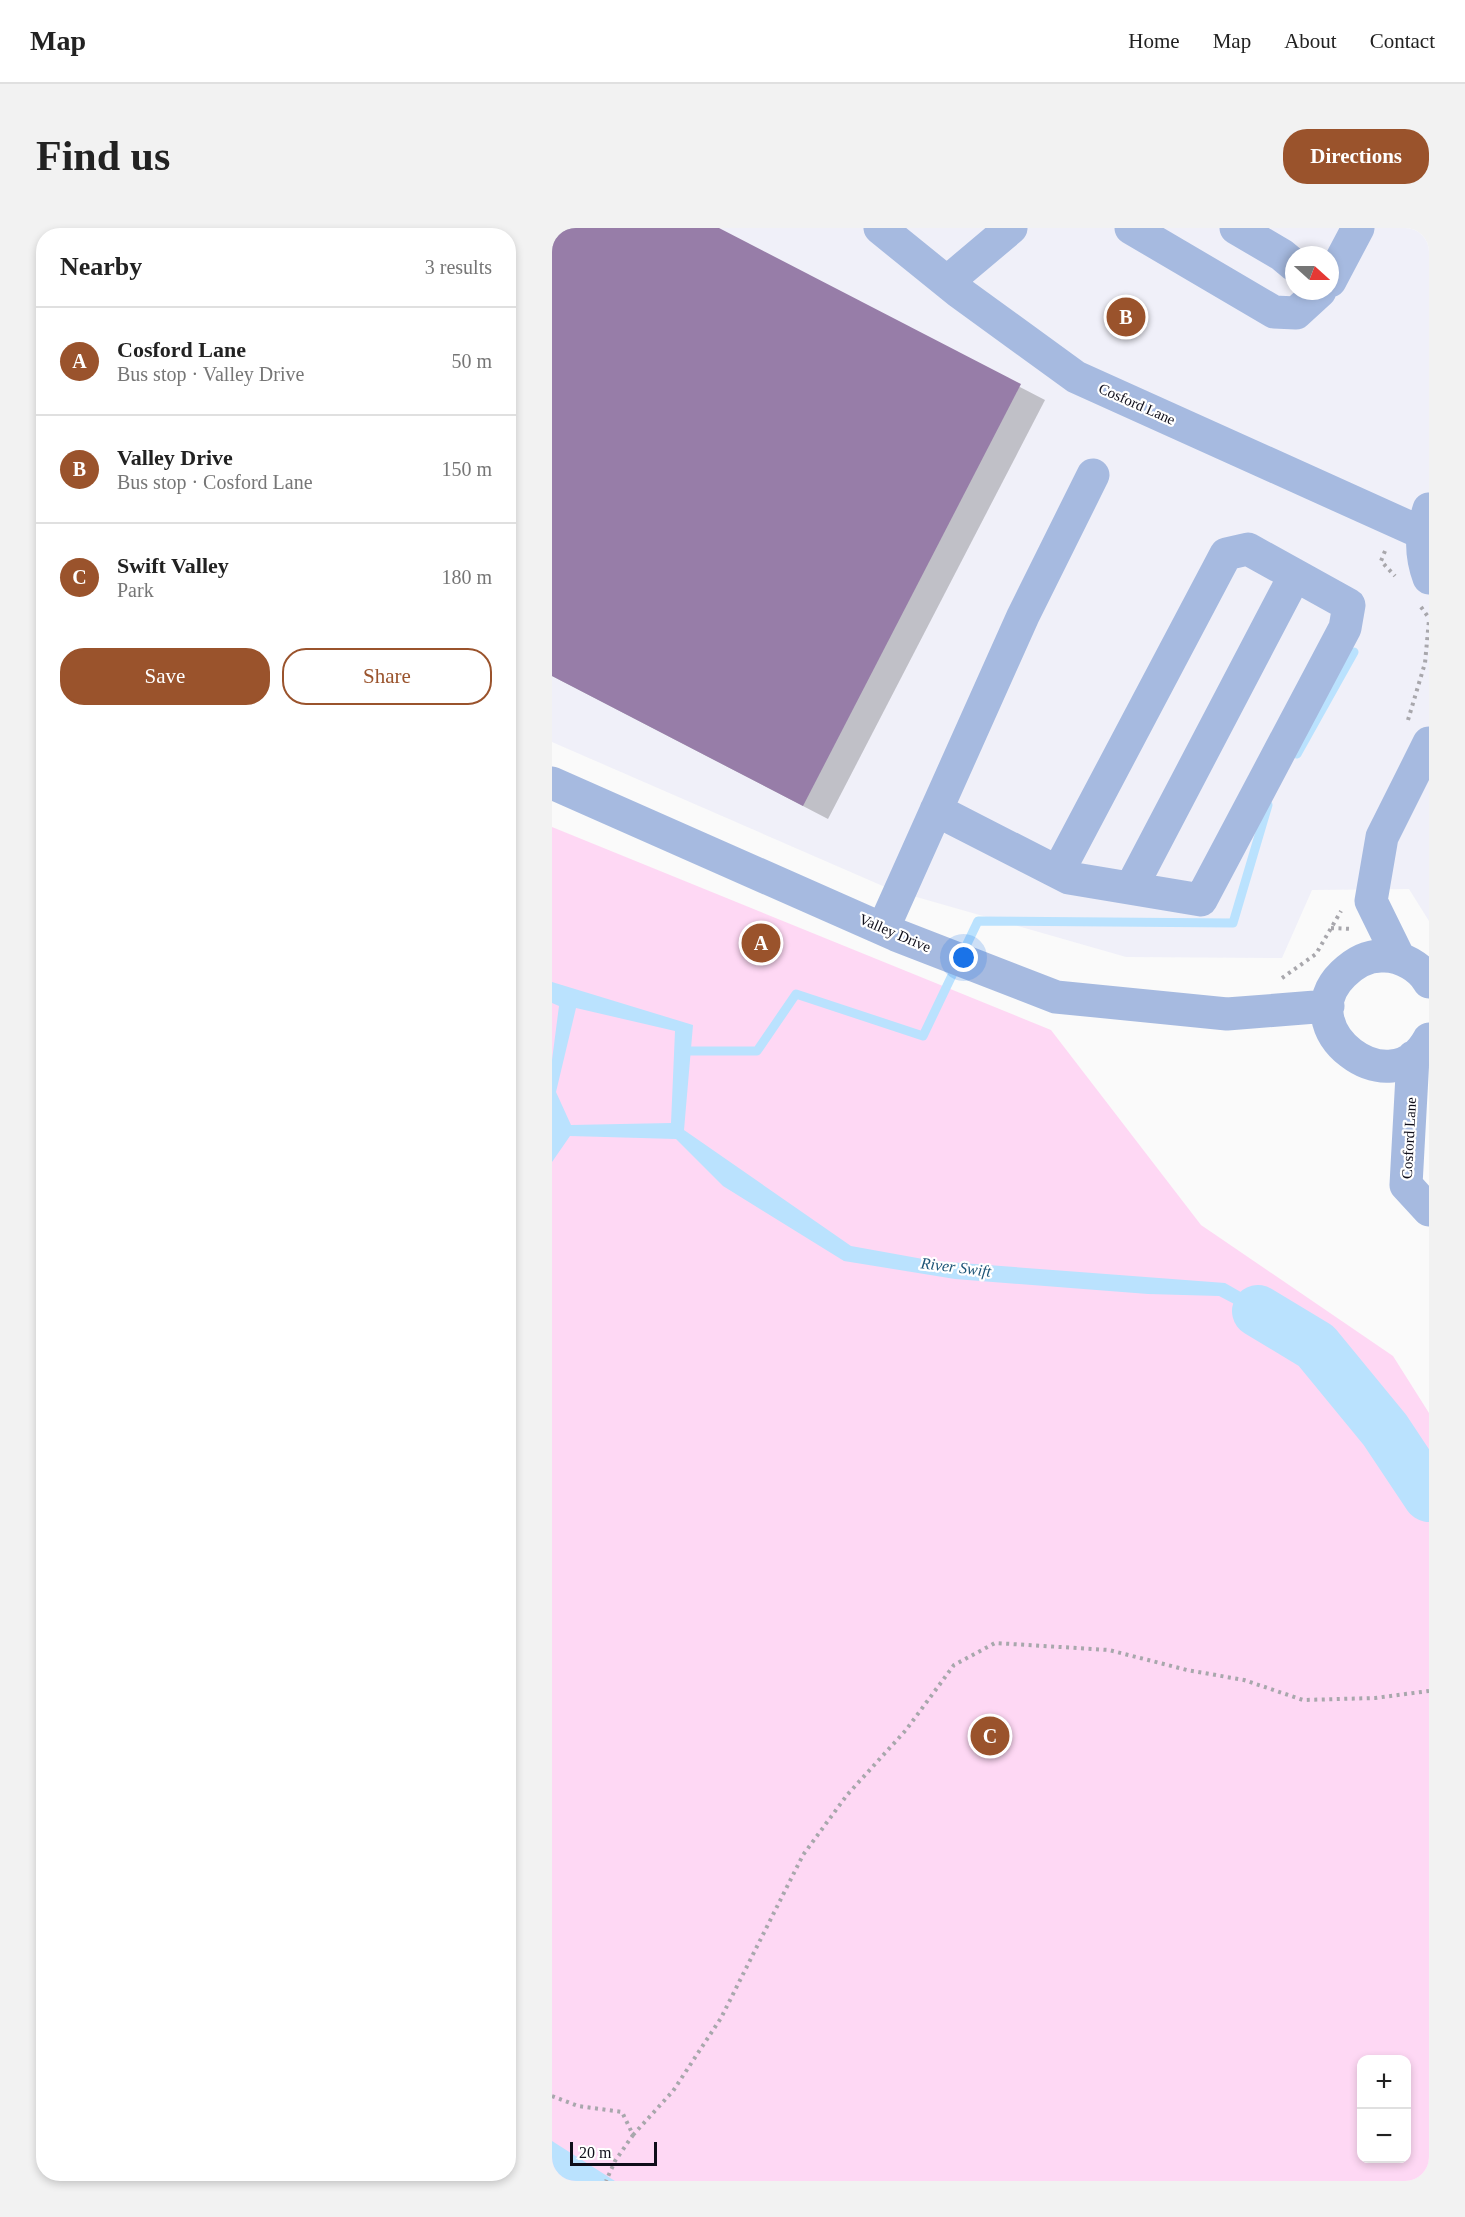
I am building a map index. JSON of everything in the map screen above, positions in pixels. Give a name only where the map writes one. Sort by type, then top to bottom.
[{"type":"street","name":"Cosford Lane","points":[[880,228],[946,282],[1076,376],[1425,521],[1422,555],[1429,578]]},
{"type":"street","points":[[946,282],[1011,228]]},
{"type":"street","points":[[1131,228],[1274,312],[1296,313],[1310,300]]},
{"type":"street","points":[[1236,228],[1285,258]]},
{"type":"street","points":[[1339,264],[1358,228]]},
{"type":"street","points":[[883,929],[1023,616],[1093,475]]},
{"type":"street","points":[[936,810],[1069,878],[1201,900],[1345,628],[1349,604],[1248,549],[1226,554],[1058,872]]},
{"type":"street","points":[[1131,888],[1295,575]]},
{"type":"street","points":[[1399,958],[1371,901],[1382,837],[1429,743]]},
{"type":"street","name":"Valley Drive","points":[[552,783],[883,929],[1056,998],[1227,1014],[1328,1006]]},
{"type":"street","points":[[1328,1006],[1332,990],[1340,976],[1352,965],[1367,958],[1383,956],[1399,958],[1414,966],[1429,982]]},
{"type":"street","name":"Cosford Lane","points":[[1328,1006],[1329,1024],[1336,1040],[1347,1053],[1362,1062],[1389,1065],[1421,1048]]},
{"type":"street","name":"Cosford Lane","points":[[1421,1048],[1406,1185],[1429,1210]]},
{"type":"path","points":[[606,2181],[615,2161],[633,2135],[674,2091],[721,2018],[802,1855],[847,1795],[906,1730],[954,1665],[995,1643],[1109,1650],[1187,1670],[1244,1680],[1303,1700],[1375,1698],[1429,1691]]},
{"type":"path","points":[[552,2096],[578,2106],[622,2112],[633,2135]]},
{"type":"shaded area","points":[[552,228],[1429,228],[1429,921],[1409,889],[1312,890],[1282,958],[1126,957],[892,890],[552,742]]},
{"type":"shaded area","points":[[552,827],[1051,1030],[1201,1225],[1393,1356],[1429,1413],[1429,2181],[552,2181]]},
{"type":"water","points":[[552,982],[693,1025],[684,1130],[851,1246],[934,1261],[1225,1283],[1351,1355],[1380,1393],[1411,1478],[1429,1505],[1429,1521],[1404,1480],[1376,1405],[1343,1361],[1219,1296],[1148,1294],[955,1279],[844,1261],[723,1186],[676,1139],[570,1136],[552,1162],[552,1060],[559,1006],[552,1003]],"holes":[[[576,1008],[675,1031],[671,1123],[571,1125],[556,1092]]]},
{"type":"water","points":[[552,2141],[615,2181],[552,2181]]},
{"type":"building","points":[[552,228],[719,228],[1021,384],[803,806],[552,676]]},
{"type":"waterway","points":[[1297,754],[1354,652]]},
{"type":"waterway","points":[[683,1051],[757,1051],[796,994],[923,1036],[978,921],[1233,923],[1268,805]]},
{"type":"waterway","name":"River Swift","points":[[1258,1311],[1316,1346],[1385,1430],[1429,1496]]},
{"type":"place","name":"Valley Drive","points":[[1126,317]]},
{"type":"place","name":"Cosford Lane","points":[[761,943]]},
{"type":"place","name":"Swift Valley","points":[[990,1736]]}]
